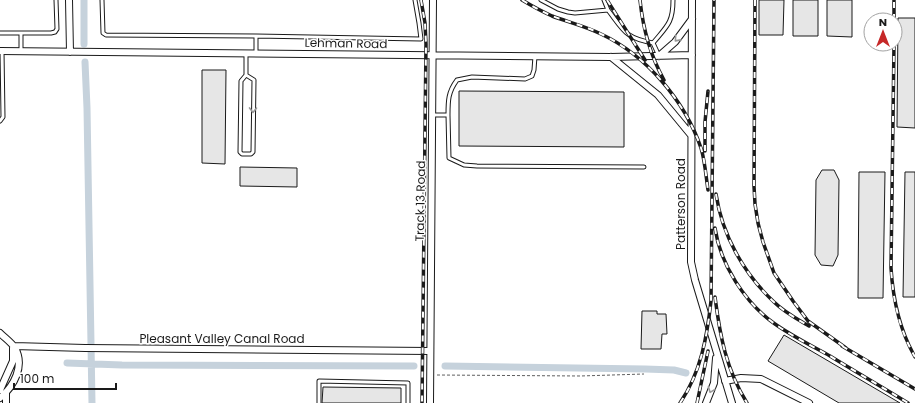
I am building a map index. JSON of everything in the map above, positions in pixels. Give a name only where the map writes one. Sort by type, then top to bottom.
[{"type":"street","points":[[69,0],[70,52]]},
{"type":"street","name":"Track 13 Road","points":[[430,403],[433,0]]},
{"type":"street","name":"Patterson Road","points":[[692,0],[691,262],[732,403]]},
{"type":"street","points":[[659,56],[675,42],[692,19]]},
{"type":"street","name":"Lehman Road","points":[[1,51],[611,57],[692,55]]},
{"type":"street","points":[[611,57],[658,95],[678,117],[691,135]]},
{"type":"street","points":[[0,333],[12,345],[13,351],[13,362],[0,398]]},
{"type":"street","name":"Pleasant Valley Canal Road","points":[[12,345],[85,348],[430,351]]},
{"type":"street","points":[[706,403],[714,383],[716,348]]},
{"type":"street","points":[[725,381],[741,378],[761,379],[809,403]]},
{"type":"street","points":[[3,391],[6,403]]},
{"type":"lane","points":[[0,33],[55,32],[57,29],[56,0]]},
{"type":"lane","points":[[102,0],[103,34],[106,35],[256,36],[420,40],[419,23],[414,0]]},
{"type":"lane","points":[[541,0],[558,9],[568,12],[575,13],[608,10]]},
{"type":"lane","points":[[604,0],[608,10],[631,37],[640,41],[654,43]]},
{"type":"lane","points":[[654,43],[669,23],[673,14],[673,0]]},
{"type":"lane","points":[[21,33],[21,51]]},
{"type":"lane","points":[[256,36],[256,53]]},
{"type":"lane","points":[[654,43],[659,56]]},
{"type":"lane","points":[[0,121],[3,117],[1,51]]},
{"type":"lane","points":[[246,53],[246,75],[241,81],[240,152],[242,154],[251,154],[253,152],[254,80],[246,75]]},
{"type":"lane","points":[[535,56],[532,76],[525,78],[472,77],[457,80],[451,88],[448,101],[449,158],[464,165],[477,166],[644,167]]},
{"type":"lane","points":[[432,115],[448,115]]},
{"type":"lane","points":[[318,403],[319,381],[408,383],[408,403]]},
{"type":"path","points":[[430,375],[580,376],[644,374]]},
{"type":"building","points":[[759,0],[784,0],[783,35],[759,35]]},
{"type":"building","points":[[793,0],[818,0],[818,36],[793,36]]},
{"type":"building","points":[[827,0],[852,0],[852,37],[827,36]]},
{"type":"building","points":[[903,18],[915,18],[915,128],[897,127],[898,52],[903,52]]},
{"type":"building","points":[[202,70],[226,70],[225,164],[202,163]]},
{"type":"building","points":[[459,91],[624,92],[624,147],[459,146]]},
{"type":"building","points":[[240,167],[297,168],[297,187],[240,186]]},
{"type":"building","points":[[822,170],[834,170],[839,180],[838,255],[833,266],[821,265],[815,255],[816,180]]},
{"type":"building","points":[[859,172],[885,172],[883,298],[858,298]]},
{"type":"building","points":[[905,172],[915,172],[915,297],[903,297]]},
{"type":"building","points":[[642,311],[657,311],[657,314],[666,314],[667,334],[662,334],[661,349],[641,349]]},
{"type":"building","points":[[784,335],[900,403],[839,403],[768,361]]},
{"type":"building","points":[[323,387],[401,388],[401,403],[322,403]]},
{"type":"waterway","points":[[84,0],[84,44]]},
{"type":"waterway","points":[[85,62],[92,403]]},
{"type":"waterway","points":[[67,363],[122,365],[414,366]]},
{"type":"waterway","points":[[445,366],[645,369],[674,370],[686,373]]},
{"type":"railway","points":[[421,0],[425,23],[426,44],[422,403]]},
{"type":"railway","points":[[522,0],[552,16],[583,26],[618,43],[633,54],[662,81],[685,113],[694,130],[701,148],[708,190]]},
{"type":"railway","points":[[607,0],[645,60]]},
{"type":"railway","points":[[640,0],[648,42],[664,80]]},
{"type":"railway","points":[[680,403],[693,379],[702,354],[711,301],[714,0]]},
{"type":"railway","points":[[755,0],[754,186],[758,223],[774,273],[793,301],[808,321],[846,348]]},
{"type":"railway","points":[[894,0],[894,12]]},
{"type":"railway","points":[[894,52],[891,268],[895,303],[905,336],[915,357]]},
{"type":"railway","points":[[705,151],[705,122],[708,91]]},
{"type":"railway","points":[[716,194],[723,224],[729,239],[736,253],[753,279],[778,306],[809,326]]},
{"type":"railway","points":[[715,228],[722,255],[728,269],[744,294],[764,315],[788,333],[830,356],[908,403]]},
{"type":"railway","points":[[715,297],[725,352],[734,378],[747,403]]},
{"type":"railway","points":[[842,346],[915,389]]},
{"type":"railway","points":[[697,403],[708,351]]}]
